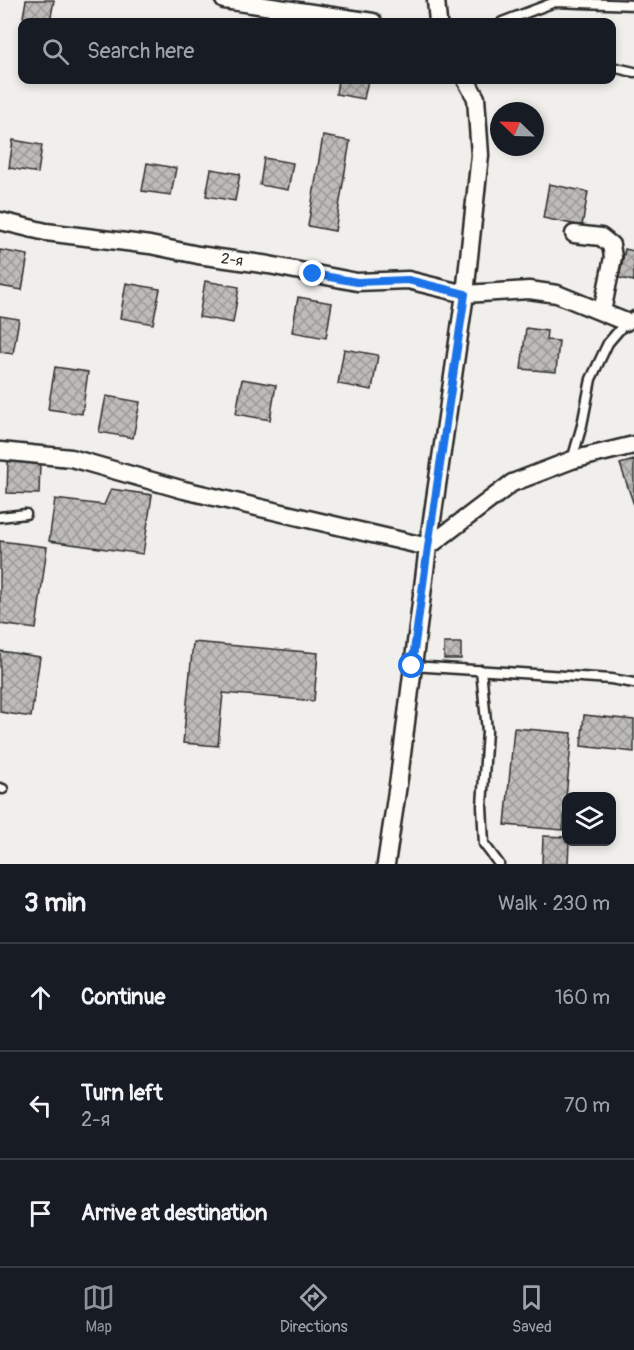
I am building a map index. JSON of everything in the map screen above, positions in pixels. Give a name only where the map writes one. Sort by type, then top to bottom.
[{"type":"street","points":[[224,0],[346,18]]},
{"type":"street","points":[[436,0],[438,18]]},
{"type":"street","points":[[386,864],[428,547],[465,294],[480,155],[476,98],[468,84]]},
{"type":"street","name":"2-я","points":[[0,221],[46,232],[150,245],[357,282],[408,280],[465,294],[529,290],[557,294],[602,312],[630,319]]},
{"type":"street","points":[[574,234],[601,237],[611,244],[613,257],[602,312]]},
{"type":"street","points":[[428,547],[512,483],[572,460],[634,445]]},
{"type":"street","points":[[0,451],[71,458],[184,490],[428,547]]},
{"type":"lane","points":[[513,18],[555,2],[634,5]]},
{"type":"lane","points":[[616,68],[634,72]]},
{"type":"lane","points":[[572,460],[591,379],[608,343],[630,319]]},
{"type":"lane","points":[[0,517],[26,514]]},
{"type":"lane","points":[[412,666],[611,679],[634,683]]},
{"type":"lane","points":[[481,670],[487,731],[483,806],[484,844],[499,864]]},
{"type":"building","points":[[26,0],[54,0],[51,18],[23,17]]},
{"type":"building","points":[[337,84],[367,84],[364,99],[336,94]]},
{"type":"building","points":[[323,136],[350,141],[335,231],[308,226]]},
{"type":"building","points":[[13,140],[42,145],[38,173],[9,168]]},
{"type":"building","points":[[264,158],[293,163],[288,190],[260,185]]},
{"type":"building","points":[[147,163],[176,168],[171,195],[142,191]]},
{"type":"building","points":[[211,169],[240,174],[235,201],[206,196]]},
{"type":"building","points":[[549,184],[588,192],[582,226],[543,218]]},
{"type":"building","points":[[625,249],[634,251],[634,281],[619,278]]},
{"type":"building","points":[[0,250],[28,255],[22,290],[0,286]]},
{"type":"building","points":[[205,281],[239,287],[233,323],[199,317]]},
{"type":"building","points":[[126,283],[160,289],[153,324],[120,318]]},
{"type":"building","points":[[298,297],[332,303],[326,338],[292,332]]},
{"type":"building","points":[[0,316],[19,319],[13,354],[0,352]]},
{"type":"building","points":[[526,328],[547,331],[546,340],[559,341],[556,372],[521,369]]},
{"type":"building","points":[[344,349],[378,355],[372,390],[338,384]]},
{"type":"building","points":[[55,367],[88,372],[82,414],[48,409]]},
{"type":"building","points":[[242,379],[276,385],[270,420],[236,414]]},
{"type":"building","points":[[106,396],[140,402],[133,438],[99,432]]},
{"type":"building","points":[[634,460],[634,505],[620,464]]},
{"type":"building","points":[[8,461],[40,462],[39,494],[7,493]]},
{"type":"building","points":[[111,489],[152,495],[143,554],[49,541],[55,499],[104,505]]},
{"type":"building","points":[[0,541],[47,547],[36,629],[0,624]]},
{"type":"building","points":[[193,642],[318,653],[314,701],[223,693],[218,746],[183,743]]},
{"type":"building","points":[[444,643],[461,643],[461,659],[444,659]]},
{"type":"building","points":[[0,651],[40,657],[31,717],[0,712]]},
{"type":"building","points":[[584,715],[634,720],[634,752],[581,746]]},
{"type":"building","points":[[514,728],[572,733],[567,792],[562,792],[562,830],[505,825]]},
{"type":"building","points":[[543,836],[562,837],[562,846],[569,846],[568,864],[542,864]]},
{"type":"route","points":[[313,274],[357,282],[408,280],[465,294],[412,666]]}]
